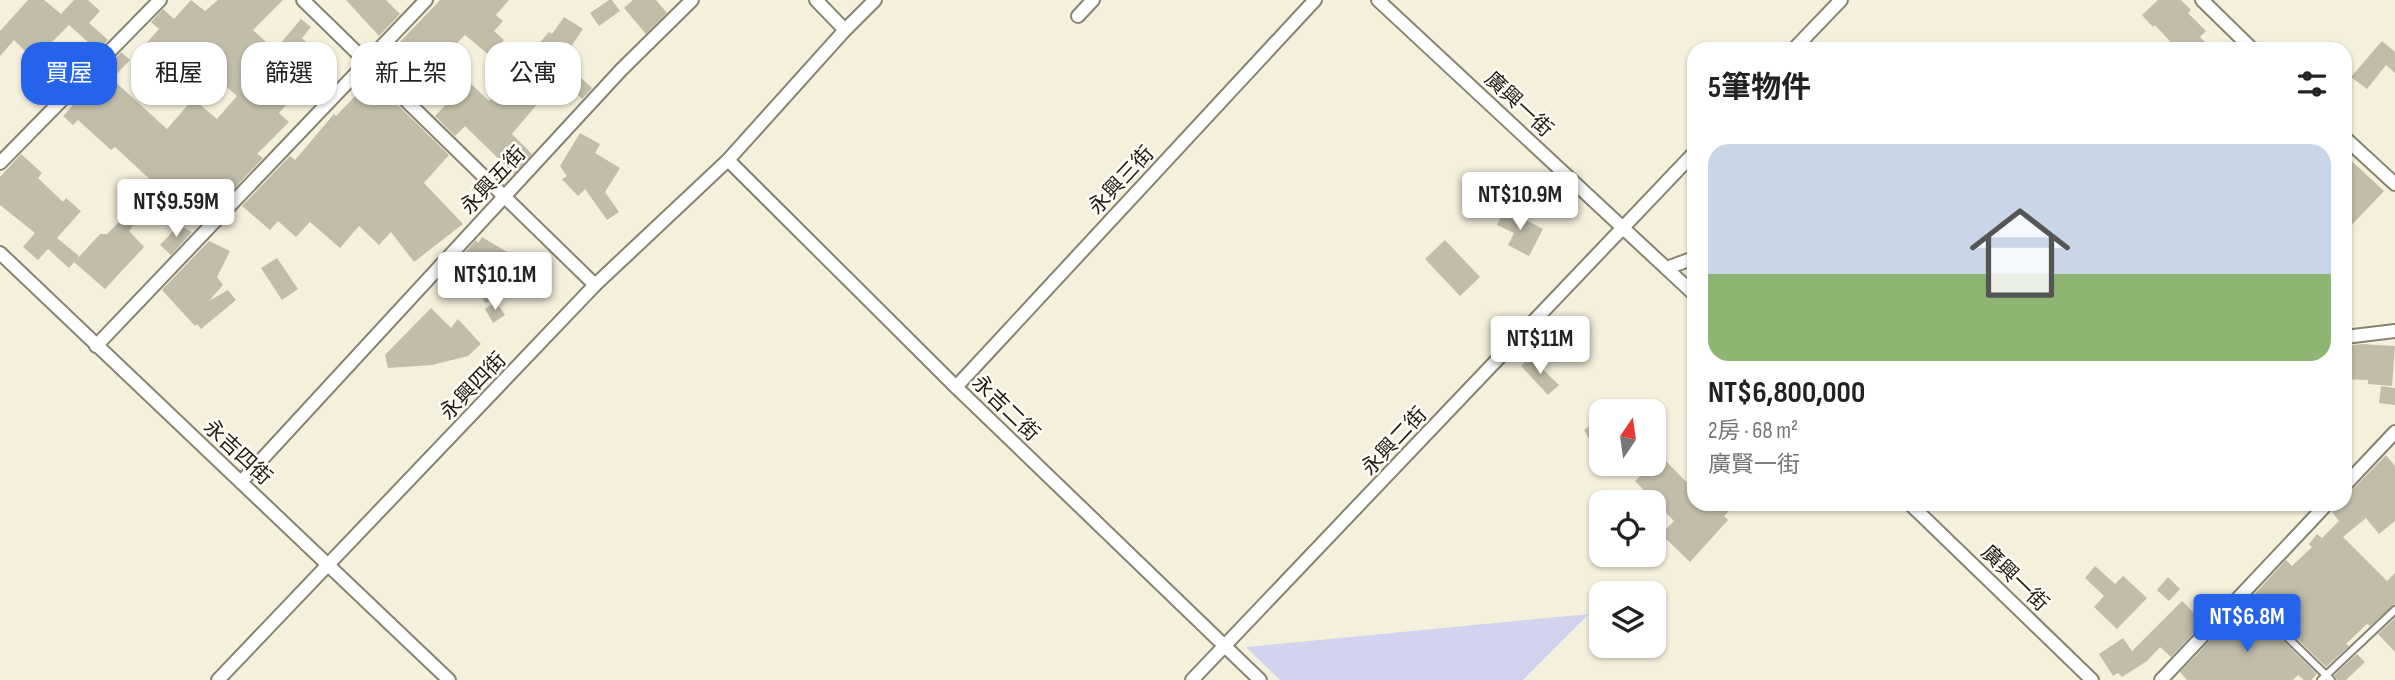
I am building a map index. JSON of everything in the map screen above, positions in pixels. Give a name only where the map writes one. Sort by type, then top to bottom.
[{"type":"street","points":[[0,163],[160,0]]},
{"type":"street","points":[[303,0],[351,46]]},
{"type":"street","points":[[387,42],[426,0]]},
{"type":"street","name":"永興五街","points":[[241,482],[621,70],[692,0]]},
{"type":"street","points":[[816,0],[845,30]]},
{"type":"street","name":"永興四街","points":[[218,680],[595,285],[728,160],[845,30],[876,0]]},
{"type":"street","points":[[1078,16],[1093,0]]},
{"type":"street","name":"永興三街","points":[[956,387],[1315,0]]},
{"type":"street","name":"廣興一街","points":[[1378,0],[1687,287]]},
{"type":"street","points":[[1801,42],[1842,0]]},
{"type":"street","points":[[2202,0],[2245,42]]},
{"type":"street","points":[[96,345],[351,80]]},
{"type":"street","points":[[412,105],[595,285]]},
{"type":"street","points":[[2352,144],[2395,184]]},
{"type":"street","name":"永吉二街","points":[[728,160],[956,387],[1260,680]]},
{"type":"street","name":"永興二街","points":[[1192,680],[1687,160]]},
{"type":"street","name":"永吉四街","points":[[0,253],[449,680]]},
{"type":"street","points":[[1667,268],[1687,261]]},
{"type":"street","points":[[2352,336],[2395,331]]},
{"type":"street","points":[[2352,478],[2395,432]]},
{"type":"street","name":"廣興一街","points":[[1917,511],[2092,680]]},
{"type":"street","points":[[2161,680],[2320,511]]},
{"type":"lane","points":[[2242,593],[2326,678],[2395,610]]},
{"type":"shaded area","points":[[1589,614],[1523,680],[1280,680],[1246,647]]},
{"type":"building","points":[[28,0],[44,0],[61,14],[74,0],[88,0],[100,11],[89,23],[108,40],[88,42],[69,25],[52,42],[21,42],[21,47],[14,40],[0,56],[0,31]]},
{"type":"building","points":[[191,0],[205,11],[218,0],[283,0],[253,30],[266,42],[241,42],[241,105],[286,105],[279,113],[289,122],[257,154],[263,158],[197,223],[115,147],[111,150],[78,120],[73,125],[63,116],[73,105],[117,105],[117,84],[131,96],[131,105],[141,105],[167,129],[188,105],[200,105],[217,119],[237,96],[227,87],[227,42],[147,42],[159,29],[151,22],[163,9],[174,19]]},
{"type":"building","points":[[346,0],[386,0],[400,14],[379,36]]},
{"type":"building","points":[[440,0],[509,0],[496,15],[503,21],[494,31],[504,40],[485,42],[485,52],[465,35],[458,42],[400,42]]},
{"type":"building","points":[[612,0],[620,11],[599,26],[590,13]]},
{"type":"building","points":[[633,0],[656,0],[667,13],[646,34],[624,8]]},
{"type":"building","points":[[2158,0],[2181,0],[2191,10],[2188,13],[2206,31],[2200,37],[2205,42],[2171,42],[2142,15]]},
{"type":"building","points":[[564,17],[583,29],[574,42],[540,42],[549,32],[552,34]]},
{"type":"building","points":[[301,19],[311,27],[302,38],[306,42],[282,42]]},
{"type":"building","points":[[2382,41],[2395,52],[2395,73],[2386,65],[2367,89],[2352,76]]},
{"type":"building","points":[[121,52],[130,60],[117,74],[117,56]]},
{"type":"building","points":[[581,78],[592,88],[581,98]]},
{"type":"building","points":[[471,84],[485,97],[485,105],[536,105],[512,134],[532,154],[514,174],[465,126],[455,136],[435,116],[445,105],[471,105]]},
{"type":"building","points":[[351,100],[351,105],[398,105],[449,155],[424,183],[463,224],[414,262],[391,232],[379,245],[359,226],[340,248],[310,222],[296,237],[278,221],[270,230],[242,206],[290,156],[295,160],[334,114],[336,116]]},
{"type":"building","points":[[580,133],[600,144],[595,153],[620,168],[605,192],[619,212],[607,220],[585,189],[578,196],[562,179],[567,176],[560,166]]},
{"type":"building","points":[[21,154],[42,173],[38,178],[63,202],[66,198],[81,211],[57,238],[79,256],[76,260],[100,234],[107,234],[128,213],[136,221],[129,231],[144,247],[105,289],[74,262],[69,268],[48,249],[38,260],[23,247],[35,233],[0,205],[0,177]]},
{"type":"building","points":[[2352,161],[2384,191],[2352,225]]},
{"type":"building","points":[[1505,209],[1543,229],[1529,256],[1508,245],[1514,233],[1497,225]]},
{"type":"building","points":[[179,225],[192,232],[171,255],[160,245]]},
{"type":"building","points":[[482,237],[512,255],[518,266],[528,261],[538,281],[523,289],[520,283],[486,303],[472,286],[476,273],[458,261],[476,240],[478,243]]},
{"type":"building","points":[[1445,240],[1480,277],[1460,296],[1425,259]]},
{"type":"building","points":[[209,241],[230,251],[217,277],[223,285],[209,301],[228,290],[236,300],[201,329],[197,324],[195,326],[162,290]]},
{"type":"building","points":[[277,258],[298,289],[282,300],[261,268]]},
{"type":"building","points":[[496,302],[505,315],[493,323],[485,309]]},
{"type":"building","points":[[431,308],[451,328],[458,319],[481,344],[468,356],[432,365],[388,368],[385,355]]},
{"type":"building","points":[[2352,345],[2395,346],[2392,386],[2352,379]]},
{"type":"building","points":[[1530,357],[1559,385],[1548,395],[1521,366]]},
{"type":"building","points":[[2381,386],[2395,388],[2395,405],[2379,403]]},
{"type":"building","points":[[2386,455],[2395,466],[2395,521],[2379,534],[2366,518],[2343,537],[2387,581],[2395,573],[2395,604],[2370,626],[2367,624],[2346,644],[2349,646],[2326,667],[2253,596],[2286,560],[2292,566],[2312,547],[2309,544],[2317,534],[2322,538],[2339,521],[2332,511],[2352,511],[2352,490]]},
{"type":"building","points":[[1666,461],[1687,483],[1687,511],[1729,511],[1724,516],[1728,520],[1690,562],[1666,539],[1666,529],[1674,521],[1666,513],[1666,490],[1644,490],[1635,481],[1640,476],[1666,476]]},
{"type":"building","points":[[2095,566],[2115,584],[2123,576],[2147,598],[2117,629],[2094,607],[2104,596],[2085,578]]},
{"type":"building","points":[[2168,577],[2180,589],[2169,601],[2157,590]]},
{"type":"building","points":[[2182,601],[2195,614],[2200,609],[2209,617],[2171,657],[2160,647],[2147,661],[2122,677],[2118,673],[2113,676],[2099,654],[2123,638],[2132,651]]},
{"type":"building","points":[[2245,604],[2317,674],[2311,680],[2304,680],[2298,675],[2293,680],[2187,680],[2180,672]]},
{"type":"building","points":[[2395,618],[2395,652],[2378,634]]},
{"type":"building","points":[[2357,654],[2365,662],[2346,680],[2337,680],[2334,675]]}]
